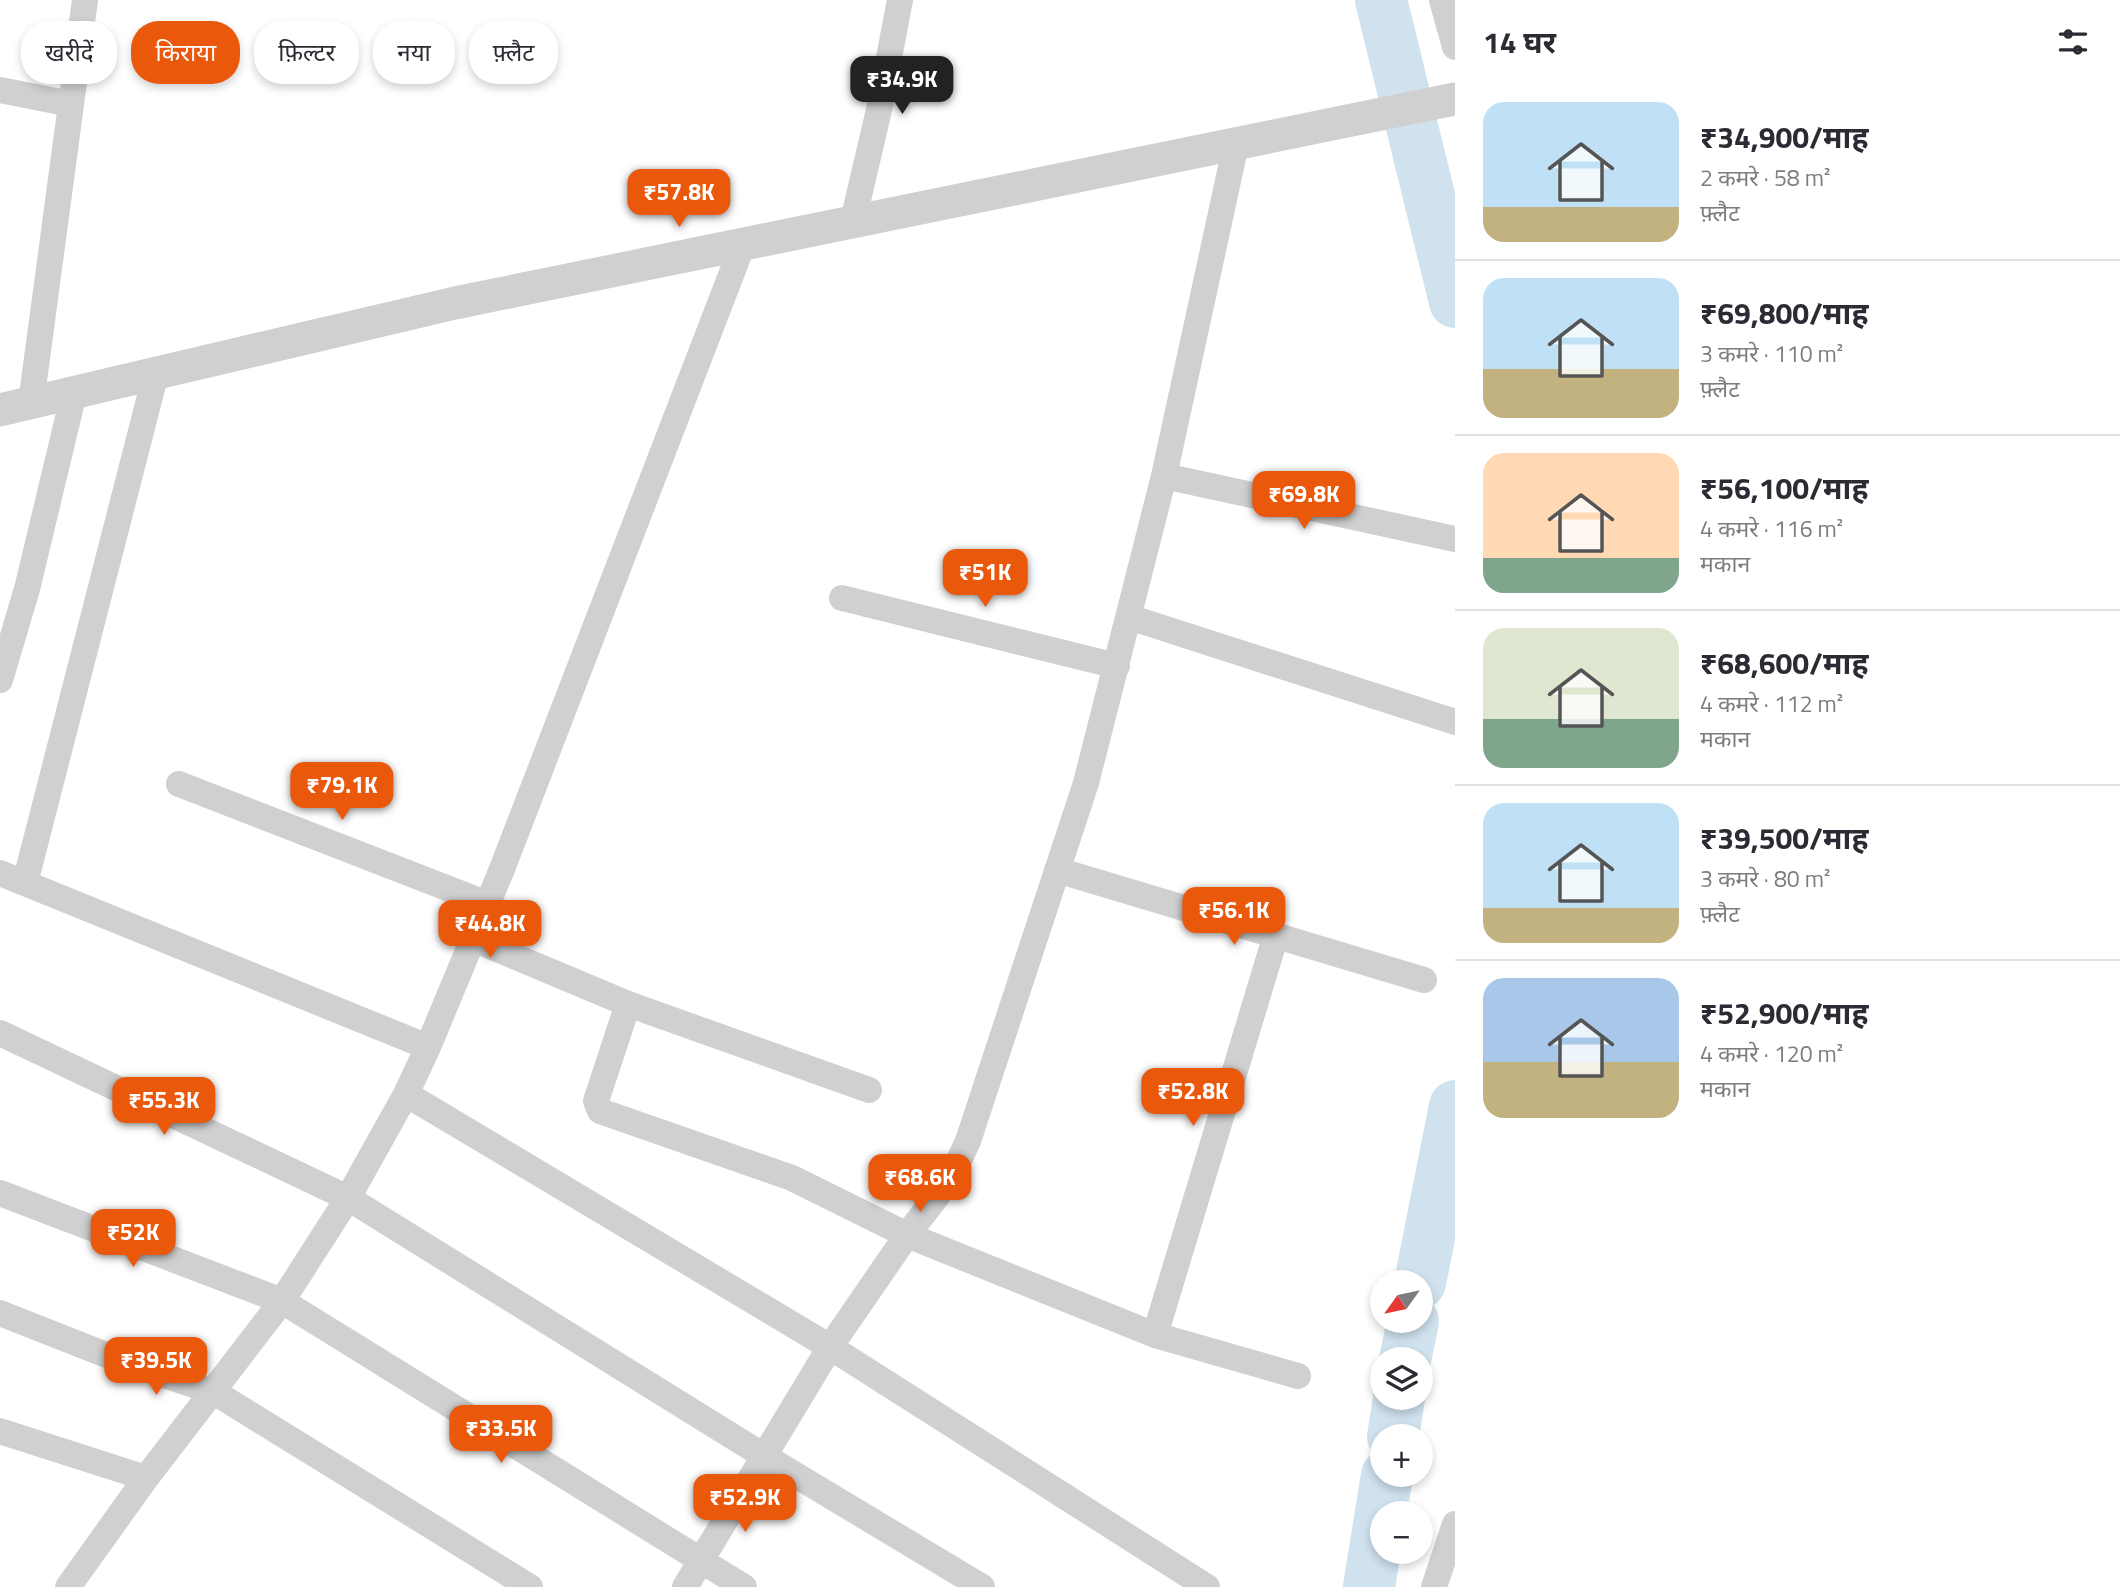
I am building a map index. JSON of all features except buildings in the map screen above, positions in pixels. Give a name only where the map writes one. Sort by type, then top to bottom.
[{"type":"street","points":[[85,0],[71,104],[15,407],[455,303],[1448,100]]},
{"type":"street","points":[[853,221],[879,110],[900,0]]},
{"type":"street","points":[[1442,0],[1455,47]]},
{"type":"street","points":[[0,90],[71,104]]},
{"type":"street","points":[[685,1587],[830,1347],[949,1179],[968,1141],[1086,783],[1164,476],[1236,144]]},
{"type":"street","points":[[68,1587],[146,1478],[282,1301],[348,1198],[406,1094],[488,904],[743,244]]},
{"type":"street","points":[[25,883],[156,373]]},
{"type":"street","points":[[0,680],[27,589],[74,393]]},
{"type":"street","points":[[1164,476],[1455,539]]},
{"type":"street","points":[[842,598],[1117,666]]},
{"type":"street","points":[[1129,617],[1455,722]]},
{"type":"street","points":[[179,784],[488,904]]},
{"type":"street","points":[[1057,870],[1424,979]]},
{"type":"street","points":[[0,873],[428,1047]]},
{"type":"street","points":[[1155,1335],[1276,935]]},
{"type":"street","points":[[473,939],[628,1004],[869,1090]]},
{"type":"street","points":[[628,1004],[596,1101],[600,1111],[792,1178],[907,1235],[1155,1335],[1298,1376]]},
{"type":"street","points":[[0,1033],[348,1198],[764,1456],[982,1587]]},
{"type":"street","points":[[406,1094],[830,1347],[1207,1587]]},
{"type":"street","points":[[0,1193],[282,1301],[744,1587]]},
{"type":"street","points":[[0,1313],[114,1358],[214,1392],[530,1587]]},
{"type":"street","points":[[0,1431],[146,1478]]},
{"type":"street","points":[[1434,1587],[1455,1524]]},
{"type":"waterway","points":[[1381,0],[1455,302]]},
{"type":"waterway","points":[[1423,1270],[1455,1106]]},
{"type":"waterway","points":[[1408,1347],[1410,1334]]},
{"type":"waterway","points":[[1395,1424],[1397,1410]]},
{"type":"waterway","points":[[1369,1587],[1385,1487]]}]
